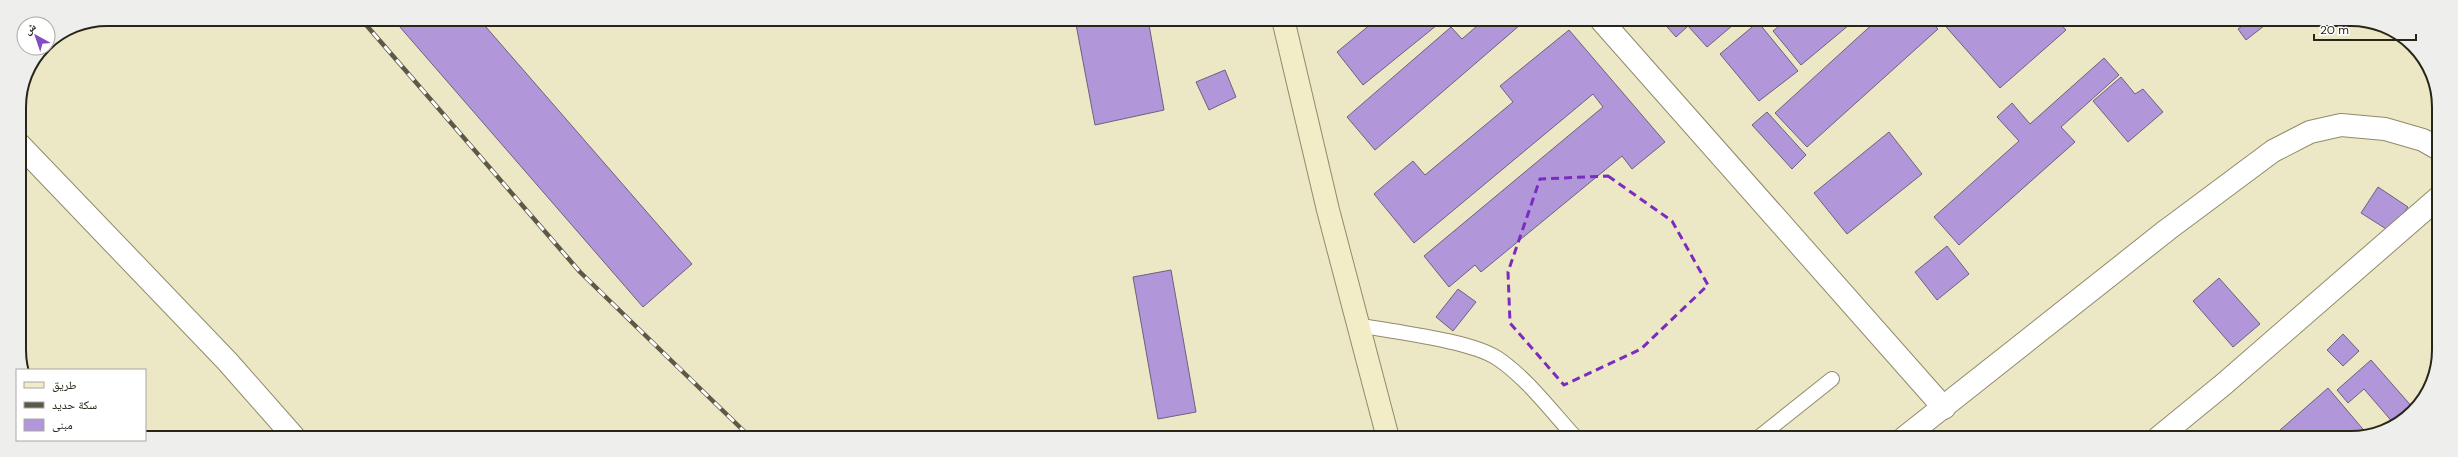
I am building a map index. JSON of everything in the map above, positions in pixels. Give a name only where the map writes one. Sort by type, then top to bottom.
[{"type":"main road","points":[[1285,26],[1328,210],[1386,431]]},
{"type":"street","points":[[1606,26],[1944,408]]},
{"type":"street","points":[[1913,431],[1944,408],[2043,326],[2167,230],[2274,151],[2310,132],[2341,126],[2385,129],[2423,140],[2432,145]]},
{"type":"street","points":[[26,151],[227,361],[289,431]]},
{"type":"street","points":[[2167,431],[2224,384],[2432,203]]},
{"type":"lane","points":[[1358,325],[1471,347],[1496,358],[1517,374],[1570,431]]},
{"type":"lane","points":[[1767,431],[1832,379]]},
{"type":"highlighted area","points":[[1608,176],[1672,221],[1708,285],[1641,349],[1564,385],[1510,323],[1508,272],[1540,179]]},
{"type":"building","points":[[399,26],[485,26],[692,264],[643,307]]},
{"type":"building","points":[[1076,26],[1149,26],[1164,110],[1095,125]]},
{"type":"building","points":[[1369,26],[1436,26],[1363,85],[1337,52]]},
{"type":"building","points":[[1477,26],[1519,26],[1375,150],[1347,117],[1451,27],[1462,39]]},
{"type":"building","points":[[1666,26],[1688,26],[1676,37]]},
{"type":"building","points":[[1688,26],[1732,26],[1707,47]]},
{"type":"building","points":[[1753,26],[1761,26],[1798,71],[1759,101],[1720,54]]},
{"type":"building","points":[[1779,26],[1848,26],[1801,65],[1773,31]]},
{"type":"building","points":[[1870,26],[1935,26],[1938,29],[1807,147],[1775,113]]},
{"type":"building","points":[[1945,26],[2062,26],[2066,30],[2000,88]]},
{"type":"building","points":[[2242,26],[2264,26],[2246,40],[2238,29]]},
{"type":"building","points":[[1569,30],[1665,142],[1632,169],[1622,156],[1481,272],[1475,265],[1449,287],[1424,256],[1603,107],[1593,94],[1414,243],[1374,194],[1413,161],[1425,175],[1513,102],[1500,86]]},
{"type":"building","points":[[2104,58],[2119,75],[2061,127],[2075,142],[1959,245],[1934,217],[2019,141],[1997,117],[2012,103],[2030,124]]},
{"type":"building","points":[[1225,70],[1236,97],[1209,110],[1196,82]]},
{"type":"building","points":[[2121,77],[2135,94],[2143,89],[2163,112],[2128,142],[2093,101]]},
{"type":"building","points":[[1767,112],[1806,155],[1792,169],[1752,125]]},
{"type":"building","points":[[1889,132],[1922,174],[1847,234],[1814,193]]},
{"type":"building","points":[[2378,187],[2408,207],[2391,232],[2361,213]]},
{"type":"building","points":[[1947,246],[1969,274],[1937,300],[1915,272]]},
{"type":"building","points":[[1171,270],[1196,412],[1158,419],[1133,277]]},
{"type":"building","points":[[2219,278],[2260,324],[2233,347],[2193,301]]},
{"type":"building","points":[[1458,289],[1476,302],[1453,331],[1436,317]]},
{"type":"building","points":[[2343,334],[2359,351],[2343,366],[2327,350]]},
{"type":"building","points":[[2371,360],[2410,405],[2391,420],[2364,389],[2348,403],[2337,390]]},
{"type":"building","points":[[2328,388],[2363,430],[2356,431],[2279,431]]},
{"type":"railway","points":[[367,26],[580,272],[744,431]]}]
